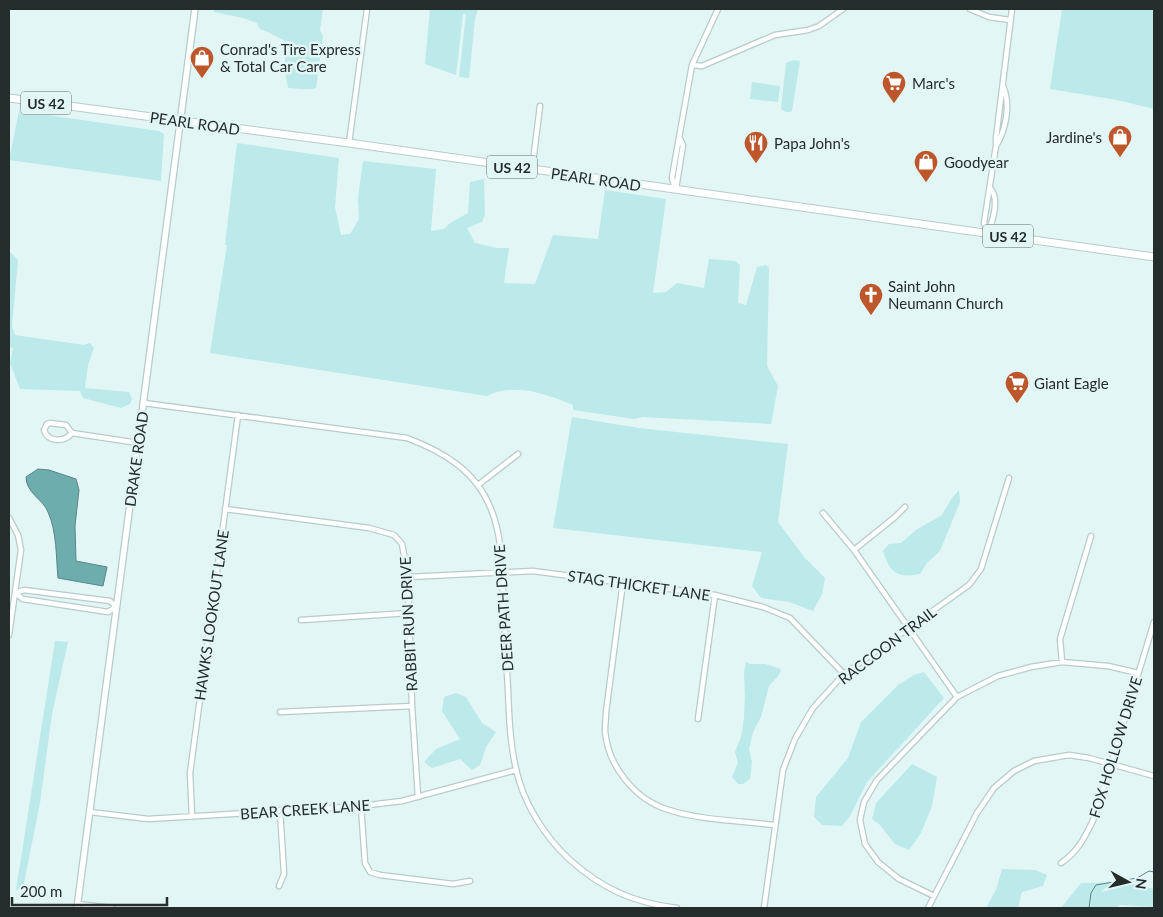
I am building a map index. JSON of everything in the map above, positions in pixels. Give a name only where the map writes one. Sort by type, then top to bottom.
[{"type":"main road","name":"PEARL ROAD","points":[[9,98],[349,143],[1154,257]]},
{"type":"street","name":"DRAKE ROAD","points":[[77,906],[182,121],[195,9]]},
{"type":"street","points":[[349,143],[367,9]]},
{"type":"street","points":[[675,190],[683,145],[680,139],[692,65],[717,9]]},
{"type":"street","points":[[692,65],[702,66],[775,35],[808,30],[819,26],[843,9]]},
{"type":"street","points":[[970,9],[988,17],[1010,20]]},
{"type":"street","points":[[988,233],[992,224],[995,202],[993,191],[990,188],[996,146],[1002,137],[1006,114],[1006,100],[1002,85],[1012,9]]},
{"type":"street","points":[[532,170],[540,106]]},
{"type":"street","name":"DEER PATH DRIVE","points":[[144,403],[408,438],[433,448],[457,463],[478,485],[491,509],[500,542],[510,730],[516,770],[529,804],[544,829],[560,850],[580,869],[625,896],[652,905],[677,908]]},
{"type":"street","name":"HAWKS LOOKOUT LANE","points":[[192,816],[190,773],[238,415]]},
{"type":"street","points":[[72,433],[63,440],[49,438],[45,435],[44,430],[47,424],[50,423],[66,425],[72,433],[138,443]]},
{"type":"street","points":[[478,485],[518,454]]},
{"type":"street","name":"RACCOON TRAIL","points":[[764,908],[783,770],[795,739],[813,708],[844,674],[969,585],[981,569],[1009,478]]},
{"type":"street","points":[[854,550],[905,507]]},
{"type":"street","name":"RABBIT RUN DRIVE","points":[[225,509],[369,528],[394,535],[402,544],[408,577],[412,706],[418,797]]},
{"type":"street","points":[[823,513],[854,550],[956,697]]},
{"type":"street","points":[[9,518],[18,535],[21,550],[9,635]]},
{"type":"street","points":[[1062,662],[1060,638],[1091,536]]},
{"type":"street","name":"STAG THICKET LANE","points":[[408,577],[533,571],[715,595],[763,607],[790,618],[844,674]]},
{"type":"street","points":[[623,582],[605,722],[605,731],[612,758],[619,770],[629,784],[642,796],[655,805],[668,810],[684,814],[774,825]]},
{"type":"street","points":[[24,590],[110,601],[116,607],[108,612],[23,599],[15,593],[24,590]]},
{"type":"street","points":[[698,719],[715,595]]},
{"type":"street","points":[[301,620],[409,613]]},
{"type":"street","name":"FOX HOLLOW DRIVE","points":[[1061,863],[1073,855],[1085,838],[1096,816],[1154,622]]},
{"type":"street","points":[[934,896],[899,879],[878,862],[865,844],[860,820],[864,802],[877,780],[956,697],[998,676],[1031,667],[1062,662],[1108,666],[1138,673]]},
{"type":"street","points":[[280,712],[412,706]]},
{"type":"street","points":[[928,908],[977,813],[994,788],[1014,771],[1034,761],[1070,755],[1154,776]]},
{"type":"street","name":"BEAR CREEK LANE","points":[[90,812],[148,819],[361,806],[402,801],[516,770]]},
{"type":"street","points":[[361,806],[365,863],[370,872],[380,876],[453,884],[470,881]]},
{"type":"street","points":[[280,810],[284,874],[280,886]]},
{"type":"street","points":[[77,906],[112,908]]},
{"type":"shaded area","points":[[214,9],[323,9],[320,30],[323,36],[316,88],[288,88],[285,72],[285,41],[260,29],[257,23],[214,12]]},
{"type":"shaded area","points":[[430,9],[478,9],[475,19],[469,78],[459,77],[466,14],[463,14],[456,75],[425,64]]},
{"type":"shaded area","points":[[1062,9],[1154,9],[1154,109],[1117,100],[1050,89]]},
{"type":"shaded area","points":[[794,60],[800,61],[792,111],[786,112],[781,109],[786,63]]},
{"type":"shaded area","points":[[752,82],[780,86],[778,102],[750,99]]},
{"type":"shaded area","points":[[19,111],[159,131],[164,134],[161,181],[9,160]]},
{"type":"shaded area","points":[[237,143],[339,158],[335,207],[341,235],[350,234],[359,219],[358,198],[363,161],[436,169],[431,231],[444,229],[450,223],[468,213],[470,182],[484,179],[485,214],[482,222],[467,228],[475,243],[497,248],[509,248],[504,283],[535,284],[553,235],[598,239],[605,190],[666,199],[653,293],[666,292],[677,283],[704,288],[709,259],[735,261],[740,265],[738,303],[746,305],[757,267],[766,265],[769,268],[767,366],[778,386],[771,424],[643,417],[634,419],[573,410],[573,405],[530,391],[508,390],[487,396],[210,353],[227,245],[225,245]]},
{"type":"shaded area","points":[[9,251],[18,260],[12,326],[15,335],[84,345],[90,343],[94,348],[88,365],[85,388],[129,392],[132,399],[130,404],[121,408],[83,398],[80,391],[20,389],[10,363],[13,348],[9,347]]},
{"type":"shaded area","points":[[572,417],[639,428],[788,444],[778,522],[805,558],[825,578],[822,594],[813,611],[789,602],[761,598],[752,586],[762,552],[553,528]]},
{"type":"shaded area","points":[[38,469],[49,470],[76,479],[79,490],[75,526],[76,561],[107,567],[103,586],[58,578],[56,545],[51,520],[46,507],[32,492],[27,483],[26,477]]},
{"type":"shaded area","points":[[959,490],[960,502],[940,551],[927,563],[920,574],[900,574],[892,569],[883,551],[889,544],[901,543],[916,530],[942,515]]},
{"type":"shaded area","points":[[55,641],[68,642],[52,714],[40,803],[23,888],[16,890]]},
{"type":"shaded area","points":[[746,662],[750,664],[765,664],[781,669],[779,675],[769,686],[761,717],[753,732],[749,749],[752,762],[750,779],[743,784],[738,784],[732,777],[738,763],[735,752],[741,737],[744,718],[744,673]]},
{"type":"shaded area","points":[[924,672],[944,698],[867,782],[850,816],[842,826],[822,825],[814,817],[816,797],[848,758],[861,722],[898,685],[914,675]]},
{"type":"shaded area","points":[[456,693],[466,697],[482,723],[496,732],[486,747],[480,765],[472,770],[460,759],[432,768],[424,762],[436,749],[460,739],[442,711],[444,697]]},
{"type":"shaded area","points":[[912,764],[937,777],[932,806],[921,833],[909,850],[895,844],[879,824],[872,819],[876,803]]},
{"type":"shaded area","points":[[1002,869],[1035,870],[1047,875],[1043,886],[1022,892],[1018,908],[986,908],[996,890]]},
{"type":"shaded area","points":[[1133,882],[1138,886],[1154,889],[1154,907],[1120,905],[1116,908],[1061,908],[1081,883]]},
{"type":"waterway","points":[[1089,908],[1091,893],[1096,885],[1137,878],[1149,871],[1154,872]]},
{"type":"place","name":"Conrad's Tire Express & Total Car Care","points":[[202,79]]},
{"type":"place","name":"Marc's","points":[[894,104]]},
{"type":"place","name":"Jardine's","points":[[1120,158]]},
{"type":"place","name":"Papa John's","points":[[756,164]]},
{"type":"place","name":"Goodyear","points":[[926,183]]},
{"type":"place","name":"Saint John Neumann Church","points":[[871,316]]},
{"type":"place","name":"Giant Eagle","points":[[1017,404]]}]
